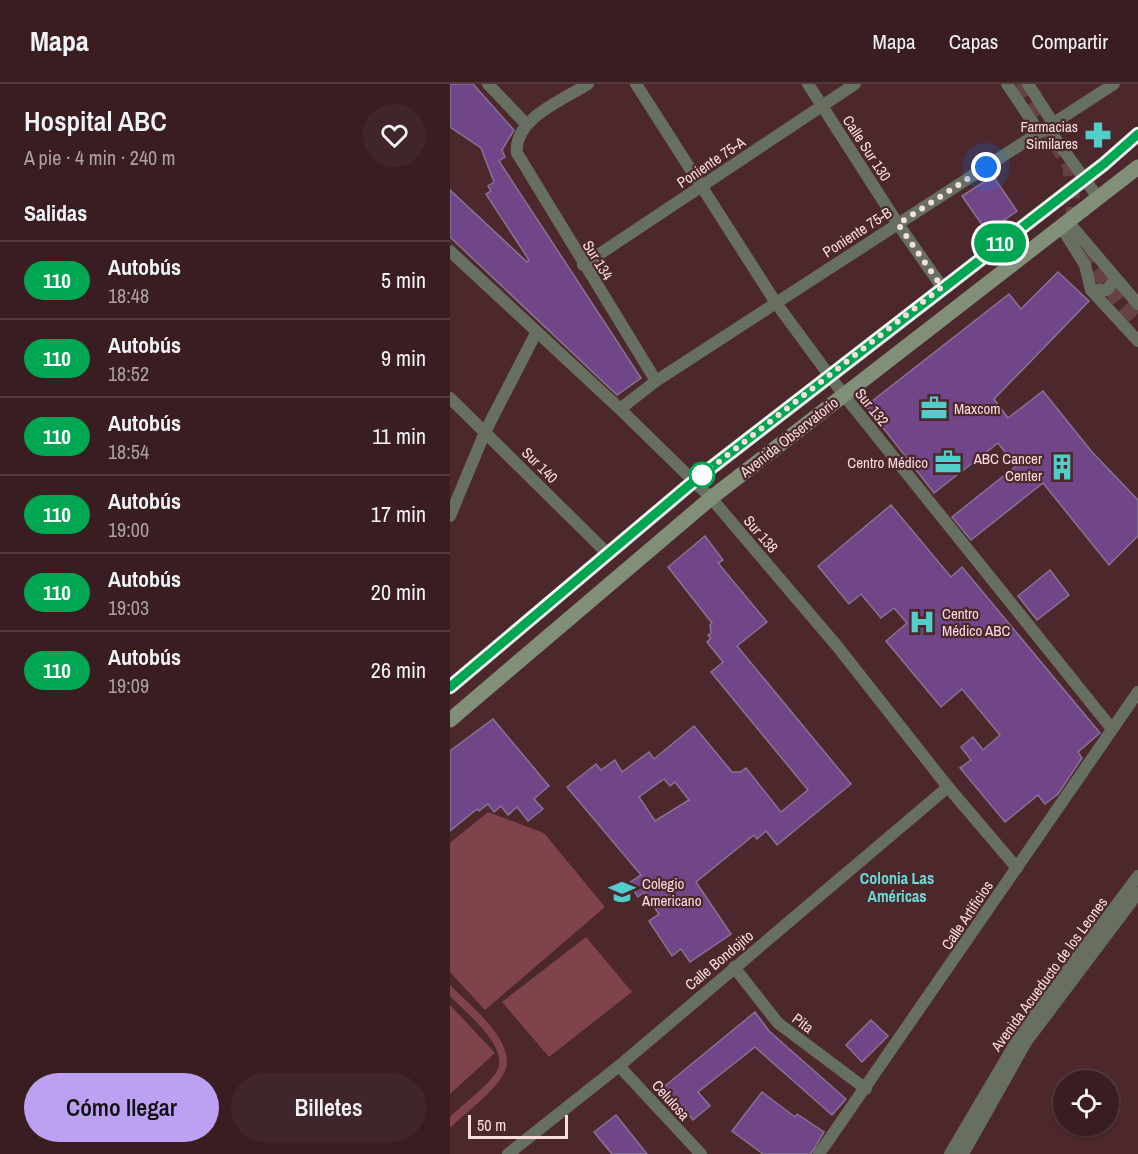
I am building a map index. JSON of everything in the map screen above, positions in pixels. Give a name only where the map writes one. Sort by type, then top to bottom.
[{"type":"main road","name":"Avenida Observatorio","points":[[450,687],[694,481],[1084,179],[1138,134]]},
{"type":"main road","name":"Avenida Observatorio","points":[[450,720],[711,498],[843,394],[1066,226],[1138,167]]},
{"type":"street","points":[[488,84],[526,124],[588,84]]},
{"type":"street","name":"Sur 132","points":[[636,84],[776,303],[829,376],[1112,729]]},
{"type":"street","name":"Calle Sur 130","points":[[808,84],[898,224],[942,287]]},
{"type":"street","name":"Poniente 75-A","points":[[583,265],[855,84]]},
{"type":"street","points":[[1007,84],[1048,127],[1099,199]]},
{"type":"street","points":[[1028,84],[1053,123],[1048,127]]},
{"type":"street","name":"Poniente 75-B","points":[[620,409],[656,381],[1114,84]]},
{"type":"street","name":"Sur 134","points":[[526,124],[516,143],[517,153],[583,265],[656,381]]},
{"type":"street","points":[[1066,226],[1138,304]]},
{"type":"street","points":[[1066,226],[1085,265],[1091,290],[1138,341]]},
{"type":"street","name":"Sur 138","points":[[450,251],[620,409],[711,498],[837,646],[948,787],[1017,868]]},
{"type":"street","points":[[1091,290],[1107,290],[1115,279]]},
{"type":"street","points":[[450,516],[485,432],[536,333]]},
{"type":"street","name":"Sur 140","points":[[450,398],[608,554]]},
{"type":"street","name":"Calle Artificios","points":[[819,1154],[1138,692]]},
{"type":"street","name":"Calle Bondojito","points":[[508,1154],[619,1066],[948,787]]},
{"type":"street","name":"Avenida Acueducto de los Leones","points":[[950,1154],[1025,1027],[1138,876]]},
{"type":"street","name":"Avenida Acueducto de los Leones","points":[[963,1154],[1026,1042],[1138,892]]},
{"type":"street","name":"Pita","points":[[734,967],[778,1023],[866,1089]]},
{"type":"street","name":"Celulosa","points":[[619,1066],[701,1154]]},
{"type":"shaded area","points":[[488,812],[544,833],[605,907],[485,1010],[450,972],[450,843]]},
{"type":"shaded area","points":[[586,937],[632,992],[549,1057],[502,1002]]},
{"type":"shaded area","points":[[450,985],[480,1014],[499,1038],[507,1063],[503,1075],[493,1089],[450,1128],[450,1117],[488,1082],[497,1071],[499,1062],[497,1051],[484,1030],[450,996]]},
{"type":"shaded area","points":[[450,1005],[495,1053],[450,1094]]},
{"type":"building","points":[[450,84],[473,84],[514,130],[502,150],[505,157],[499,161],[641,378],[617,395],[450,237],[450,190],[527,262],[529,260],[486,194],[491,191],[488,186],[494,182],[481,148],[450,127]]},
{"type":"building","points":[[993,176],[1017,211],[987,232],[962,196]]},
{"type":"building","points":[[1058,272],[1089,301],[994,399],[1008,418],[1043,391],[1092,452],[1138,500],[1138,536],[1109,565],[1043,483],[971,540],[952,517],[1016,466],[998,443],[934,493],[866,406],[1009,294],[1021,309]]},
{"type":"building","points":[[891,505],[951,577],[962,567],[1100,733],[1078,752],[1082,758],[1058,794],[1045,804],[1038,795],[1005,822],[960,768],[971,760],[961,747],[973,737],[983,750],[1000,735],[962,689],[941,707],[886,641],[907,623],[894,608],[881,618],[861,594],[849,604],[818,566]]},
{"type":"building","points":[[705,536],[723,560],[718,563],[767,622],[737,646],[851,784],[777,845],[766,831],[757,839],[754,835],[696,882],[731,934],[690,962],[681,949],[672,956],[649,921],[659,914],[644,892],[638,897],[629,883],[641,875],[567,787],[596,764],[601,770],[615,760],[622,772],[649,752],[654,759],[694,726],[732,772],[740,772],[746,768],[781,812],[808,790],[711,672],[723,662],[707,642],[711,638],[708,635],[711,633],[712,623],[668,567]],"holes":[[[664,779],[670,786],[675,782],[689,800],[655,821],[639,797]]]},
{"type":"building","points":[[1050,570],[1069,595],[1037,620],[1018,596]]},
{"type":"building","points":[[493,719],[549,786],[534,799],[543,809],[528,821],[517,807],[508,815],[501,806],[494,812],[488,804],[479,811],[477,809],[450,831],[450,751]]},
{"type":"building","points":[[755,1012],[769,1031],[846,1099],[832,1115],[755,1047],[698,1092],[710,1106],[693,1120],[682,1106],[676,1110],[660,1090]]},
{"type":"building","points":[[871,1020],[888,1036],[862,1062],[846,1045]]},
{"type":"building","points":[[762,1092],[795,1117],[797,1114],[824,1132],[811,1154],[763,1154],[732,1131]]},
{"type":"building","points":[[616,1115],[647,1154],[612,1154],[594,1132]]},
{"type":"tunnel","points":[[1018,84],[1070,166],[1078,243],[1119,301],[1138,321]]},
{"type":"bus line","name":"110","points":[[450,687],[694,481],[1104,164],[1138,134]]},
{"type":"place","name":"Farmacias Similares","points":[[1098,135]]},
{"type":"place","name":"Maxcom","points":[[934,408]]},
{"type":"place","name":"Centro Médico","points":[[948,462]]},
{"type":"place","name":"ABC Cancer Center","points":[[1062,467]]},
{"type":"place","name":"Centro Médico ABC","points":[[922,622]]},
{"type":"place","name":"Colegio Americano","points":[[622,892]]},
{"type":"district","name":"Colonia Las Américas","points":[[897,887]]},
{"type":"route","points":[[702,475],[942,287],[898,224],[986,167]]}]
